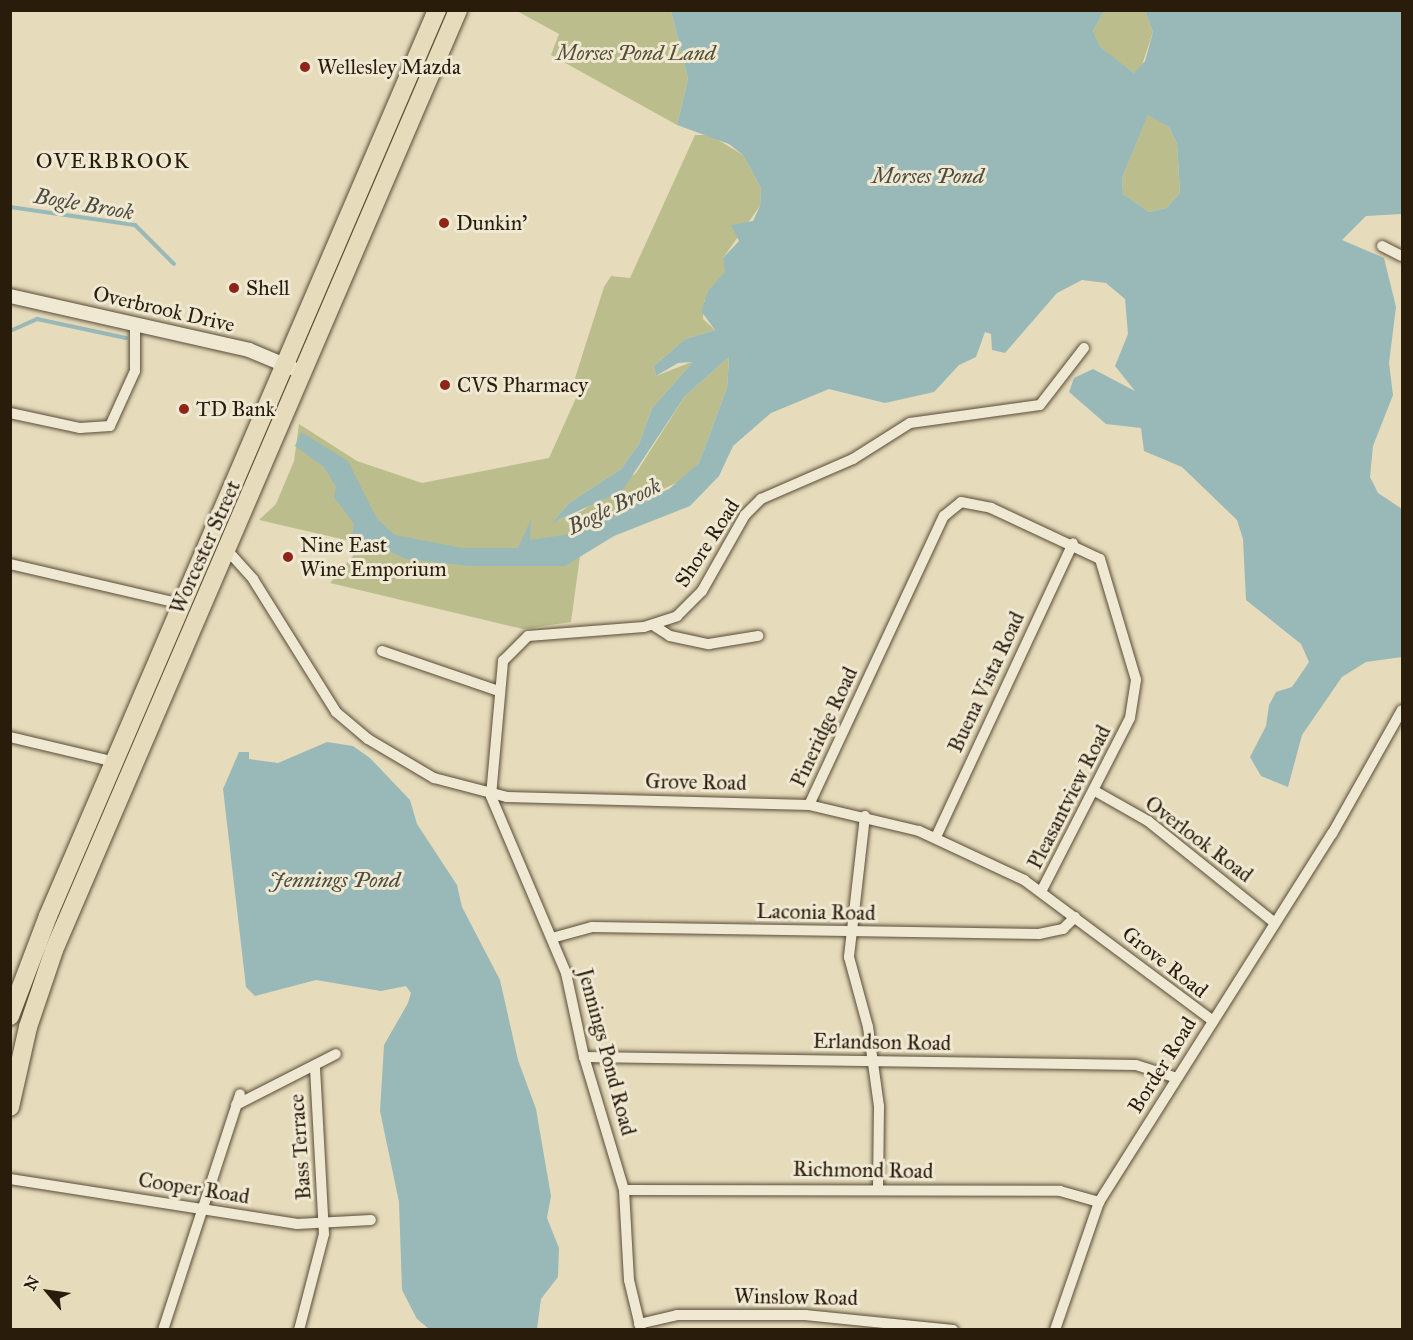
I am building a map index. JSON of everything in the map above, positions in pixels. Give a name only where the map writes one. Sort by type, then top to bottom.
[{"type":"highway","name":"Worcester Street","points":[[10,1016],[283,364],[437,10]]},
{"type":"highway","name":"Worcester Street","points":[[10,1107],[28,1027],[54,950],[305,374],[458,10]]},
{"type":"street","points":[[1382,246],[1402,256]]},
{"type":"street","name":"Overbrook Drive","points":[[10,296],[135,324],[283,364],[305,374]]},
{"type":"street","points":[[10,413],[80,428],[110,426],[135,371],[135,324]]},
{"type":"street","name":"Shore Road","points":[[491,796],[499,691],[507,654],[528,636],[653,625],[677,616],[694,600],[745,515],[761,499],[853,459],[910,423],[1040,405],[1084,348]]},
{"type":"street","name":"Pineridge Road","points":[[809,805],[874,666],[905,592],[954,504],[979,504],[1073,543]]},
{"type":"street","name":"Pleasantview Road","points":[[1041,892],[1095,791],[1130,718],[1136,680],[1107,573],[1100,559],[1073,543]]},
{"type":"street","name":"Buena Vista Road","points":[[936,837],[1073,543]]},
{"type":"street","name":"Grove Road","points":[[228,551],[253,579],[345,722],[434,778],[491,796],[809,805],[865,816],[936,837],[1041,892],[1213,1021]]},
{"type":"street","points":[[10,564],[182,604]]},
{"type":"street","points":[[653,625],[670,636],[709,644],[758,636]]},
{"type":"street","points":[[382,651],[499,691]]},
{"type":"street","name":"Border Road","points":[[1055,1329],[1099,1202],[1275,923],[1402,710]]},
{"type":"street","points":[[10,737],[115,762]]},
{"type":"street","name":"Overlook Road","points":[[1095,791],[1148,821],[1275,923]]},
{"type":"street","name":"Jennings Pond Road","points":[[491,796],[552,938],[570,988],[584,1057],[624,1190],[629,1280],[640,1327]]},
{"type":"street","points":[[865,816],[849,931],[850,966],[873,1062],[881,1133],[878,1190]]},
{"type":"street","name":"Laconia Road","points":[[552,938],[592,927],[1048,934],[1076,917]]},
{"type":"street","points":[[163,1329],[238,1100],[315,1066],[336,1054]]},
{"type":"street","name":"Erlandson Road","points":[[584,1057],[1136,1065],[1177,1078]]},
{"type":"street","name":"Bass Terrace","points":[[299,1329],[318,1268],[324,1225],[315,1066]]},
{"type":"street","name":"Cooper Road","points":[[10,1179],[202,1210],[324,1225],[371,1220]]},
{"type":"street","name":"Richmond Road","points":[[624,1190],[1060,1191],[1099,1202]]},
{"type":"street","name":"Winslow Road","points":[[640,1327],[677,1315],[805,1316],[953,1329]]},
{"type":"green space","name":"Morses Pond Land","points":[[517,11],[671,11],[688,79],[677,125],[551,55],[559,34]]},
{"type":"green space","points":[[1104,11],[1145,11],[1153,32],[1140,71],[1134,73],[1100,48],[1093,31]]},
{"type":"green space","points":[[1148,114],[1169,127],[1177,144],[1180,193],[1166,208],[1149,212],[1123,194],[1122,178]]},
{"type":"green space","points":[[695,135],[710,135],[743,155],[761,188],[760,206],[723,258],[726,272],[704,301],[703,319],[715,330],[685,339],[654,366],[656,376],[694,361],[652,408],[639,444],[621,469],[569,503],[553,522],[582,511],[636,473],[685,396],[729,357],[727,388],[699,463],[682,480],[584,527],[571,622],[523,629],[330,583],[363,544],[259,520],[276,504],[294,461],[299,424],[357,461],[422,483],[549,458],[581,387],[575,378],[604,287],[611,276],[630,278]]},
{"type":"water","name":"Morses Pond","points":[[671,11],[1104,11],[1093,31],[1100,47],[1134,73],[1145,61],[1153,32],[1145,11],[1402,11],[1402,214],[1366,216],[1342,240],[1384,258],[1396,307],[1389,363],[1393,395],[1373,446],[1370,477],[1378,493],[1402,509],[1402,657],[1366,662],[1342,677],[1302,735],[1288,787],[1261,776],[1250,757],[1266,726],[1269,705],[1276,692],[1292,687],[1309,662],[1301,644],[1246,600],[1243,539],[1237,520],[1182,467],[1144,451],[1141,428],[1106,424],[1069,392],[1074,378],[1093,369],[1135,391],[1115,366],[1128,334],[1125,299],[1106,283],[1082,280],[1057,293],[1005,353],[992,350],[991,334],[985,332],[976,357],[959,365],[934,392],[885,403],[829,389],[771,413],[733,446],[719,476],[690,506],[614,536],[565,566],[470,566],[406,559],[370,542],[351,544],[354,524],[334,497],[336,487],[324,467],[295,446],[301,432],[348,461],[377,519],[395,535],[462,548],[518,548],[531,519],[530,540],[564,535],[669,489],[699,463],[727,388],[729,357],[685,396],[622,491],[552,523],[569,503],[621,469],[639,444],[652,408],[693,362],[678,363],[656,376],[654,366],[685,339],[715,330],[701,311],[708,291],[725,272],[723,258],[739,241],[731,225],[753,221],[760,206],[761,188],[743,155],[729,144],[677,125],[688,79]],"holes":[[[1148,115],[1169,127],[1177,144],[1180,193],[1166,208],[1149,212],[1123,194],[1122,178]]]},
{"type":"water","name":"Jennings Pond","points":[[327,742],[353,746],[370,758],[410,800],[417,824],[457,885],[462,907],[500,980],[518,1060],[536,1109],[551,1196],[547,1218],[559,1248],[558,1277],[541,1299],[537,1329],[429,1329],[417,1319],[402,1290],[399,1202],[380,1111],[384,1045],[408,1003],[411,993],[406,986],[381,991],[316,980],[255,996],[246,987],[223,789],[239,752],[249,752],[249,759],[278,763]]},
{"type":"waterway","name":"Bogle Brook","points":[[10,207],[135,225],[174,264]]},
{"type":"waterway","points":[[10,331],[37,319],[126,338]]},
{"type":"place","name":"Wellesley Mazda","points":[[305,67]]},
{"type":"place","name":"Dunkin'","points":[[444,223]]},
{"type":"place","name":"Shell","points":[[234,288]]},
{"type":"place","name":"CVS Pharmacy","points":[[445,385]]},
{"type":"place","name":"TD Bank","points":[[184,409]]},
{"type":"place","name":"Nine East Wine Emporium","points":[[288,557]]},
{"type":"district","name":"OVERBROOK","points":[[113,161]]}]
